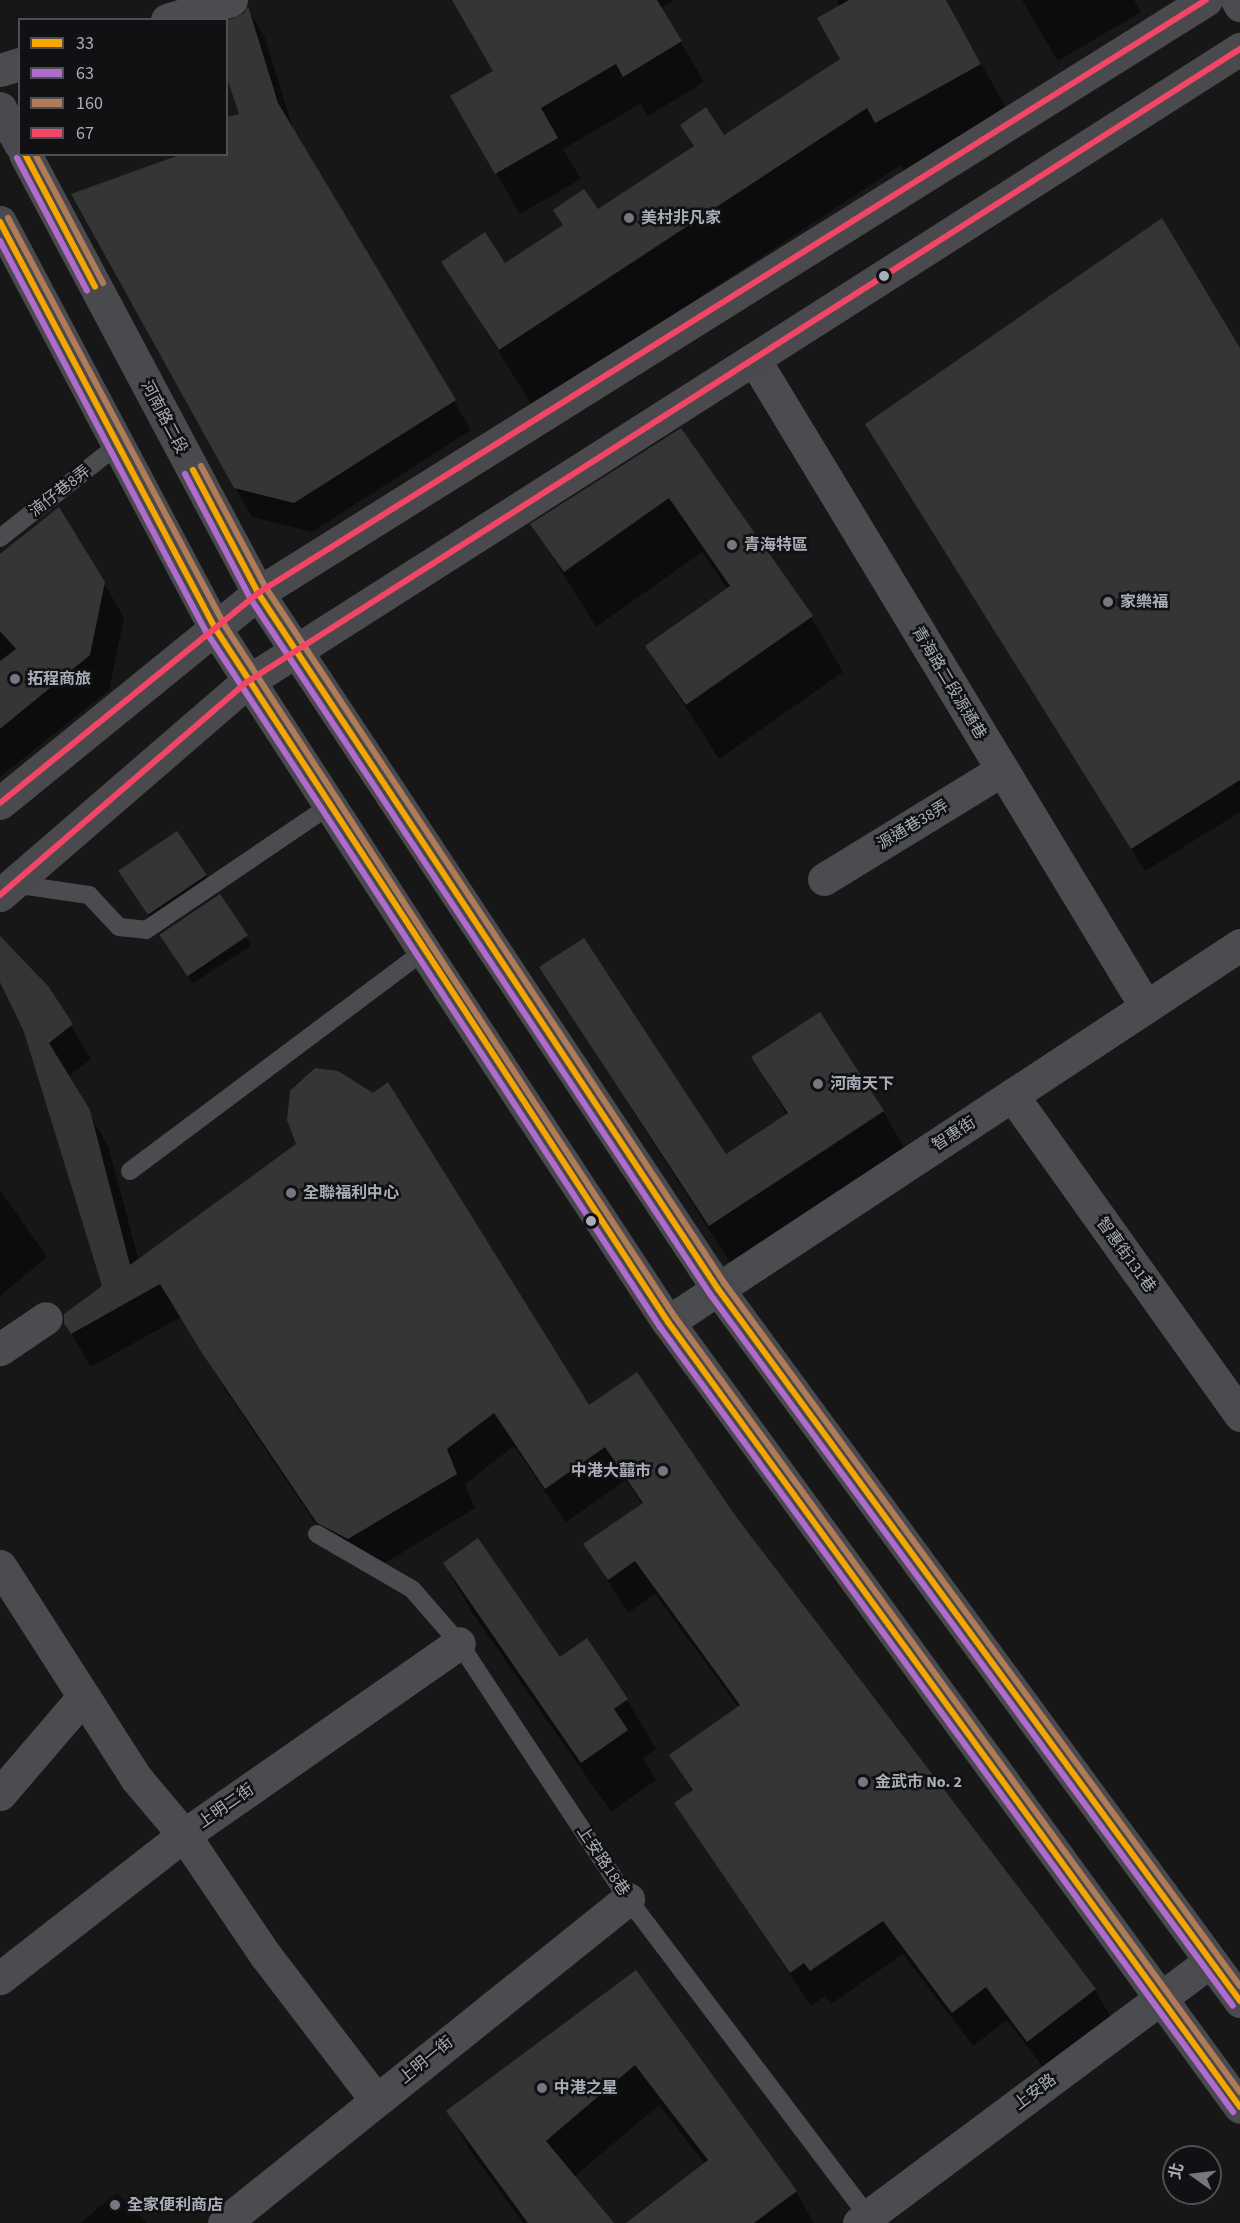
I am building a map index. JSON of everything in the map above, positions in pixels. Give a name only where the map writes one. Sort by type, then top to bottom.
[{"type":"street","points":[[173,18],[231,0]]},
{"type":"street","points":[[0,803],[258,592],[1206,0]]},
{"type":"street","points":[[1237,0],[1240,5]]},
{"type":"street","points":[[7,889],[247,682],[1240,49]]},
{"type":"street","points":[[0,70],[18,65]]},
{"type":"street","points":[[0,108],[18,140]]},
{"type":"street","name":"河南路二段","points":[[26,156],[258,592],[298,649],[718,1289],[1240,2001]]},
{"type":"street","points":[[0,222],[215,628],[247,682],[668,1322],[1240,2107]]},
{"type":"street","name":"青海路二段源通巷","points":[[754,359],[1146,1007]]},
{"type":"street","name":"源通巷38弄","points":[[825,879],[1002,770]]},
{"type":"street","name":"智惠街","points":[[668,1322],[1240,945]]},
{"type":"street","name":"智惠街131巷","points":[[1012,1095],[1240,1415]]},
{"type":"street","points":[[0,1349],[46,1318]]},
{"type":"street","points":[[0,1566],[136,1778],[184,1835],[266,1956],[376,2100]]},
{"type":"street","name":"上明二街","points":[[0,1978],[184,1835],[459,1643]]},
{"type":"street","points":[[0,1794],[83,1697]]},
{"type":"street","name":"上明一街","points":[[224,2223],[628,1899]]},
{"type":"street","name":"上安路","points":[[867,2221],[1210,1961]]},
{"type":"lane","name":"湳仔巷8弄","points":[[0,538],[119,444]]},
{"type":"lane","points":[[7,889],[89,895],[119,927],[146,930],[329,806]]},
{"type":"lane","points":[[130,1171],[424,951]]},
{"type":"lane","name":"上安路18巷","points":[[316,1534],[412,1589],[459,1643],[628,1899],[867,2221]]},
{"type":"building","points":[[452,0],[657,0],[682,41],[623,77],[616,64],[541,108],[558,138],[495,174],[450,96],[493,71]]},
{"type":"building","name":"美村非凡家","points":[[849,0],[946,0],[981,64],[875,123],[867,108],[499,350],[441,262],[485,232],[505,263],[563,225],[553,210],[584,189],[598,209],[694,146],[680,125],[706,107],[724,135],[840,59],[817,18]]},
{"type":"building","points":[[248,6],[278,103],[456,400],[294,503],[234,488],[71,194],[176,156],[228,156],[228,117],[239,114],[228,81],[228,20],[244,13]]},
{"type":"building","name":"家樂福","points":[[1162,218],[1240,348],[1240,780],[1131,849],[865,424]]},
{"type":"building","name":"青海特區","points":[[681,428],[813,616],[686,705],[645,646],[730,586],[669,498],[564,572],[530,524]]},
{"type":"building","points":[[59,507],[105,582],[90,655],[0,729],[0,661],[16,649],[0,631],[0,554]]},
{"type":"building","points":[[177,831],[207,875],[148,915],[118,871]]},
{"type":"building","points":[[220,894],[248,935],[187,976],[159,935]]},
{"type":"building","points":[[0,936],[48,986],[73,1024],[49,1043],[90,1110],[130,1265],[296,1144],[287,1120],[290,1091],[315,1068],[338,1071],[373,1093],[388,1082],[589,1405],[637,1372],[737,1518],[1096,1989],[1027,2042],[986,1987],[952,2013],[883,1921],[810,1971],[804,1963],[790,1973],[674,1803],[693,1790],[669,1755],[740,1705],[635,1561],[608,1580],[583,1544],[643,1503],[605,1447],[545,1489],[494,1413],[447,1449],[457,1474],[348,1539],[317,1523],[202,1353],[160,1284],[71,1334],[64,1323],[64,1314],[102,1286],[24,1032],[0,982]]},
{"type":"building","name":"河南天下","points":[[584,938],[726,1154],[788,1113],[751,1057],[820,1012],[884,1111],[709,1226],[539,967]]},
{"type":"building","points":[[478,1538],[560,1657],[587,1638],[628,1699],[614,1709],[628,1730],[581,1763],[443,1563]]},
{"type":"building","name":"中港之星","points":[[636,1970],[797,2191],[754,2223],[626,2223],[708,2160],[635,2065],[546,2141],[614,2223],[528,2223],[446,2111]]},
{"type":"transit line","name":"67","points":[[0,803],[258,593],[1206,0]]},
{"type":"transit line","name":"67","points":[[0,895],[247,682],[1240,49]]},
{"type":"transit line","name":"33","points":[[26,156],[95,287]]},
{"type":"transit line","name":"160","points":[[36,156],[103,283]]},
{"type":"transit line","name":"63","points":[[17,158],[87,291]]},
{"type":"transit line","name":"160","points":[[8,218],[223,623],[675,1317],[1240,2092]]},
{"type":"transit line","name":"33","points":[[0,222],[215,628],[668,1322],[1240,2107]]},
{"type":"transit line","name":"63","points":[[0,241],[207,633],[660,1327],[1233,2112]]},
{"type":"transit line","name":"160","points":[[201,466],[266,588],[725,1284],[1240,1986]]},
{"type":"transit line","name":"33","points":[[193,470],[258,593],[718,1289],[1240,2001]]},
{"type":"transit line","name":"63","points":[[185,474],[250,598],[710,1294],[1233,2006]]},
{"type":"place","name":"美村非凡家","points":[[629,218]]},
{"type":"place","name":"青海特區","points":[[732,545]]},
{"type":"place","name":"家樂福","points":[[1108,602]]},
{"type":"place","name":"拓程商旅","points":[[15,679]]},
{"type":"place","name":"河南天下","points":[[818,1084]]},
{"type":"place","name":"全聯福利中心","points":[[291,1193]]},
{"type":"place","name":"中港大囍市","points":[[663,1471]]},
{"type":"place","name":"金武市 No. 2","points":[[863,1782]]},
{"type":"place","name":"中港之星","points":[[542,2088]]},
{"type":"place","name":"全家便利商店","points":[[115,2205]]}]
